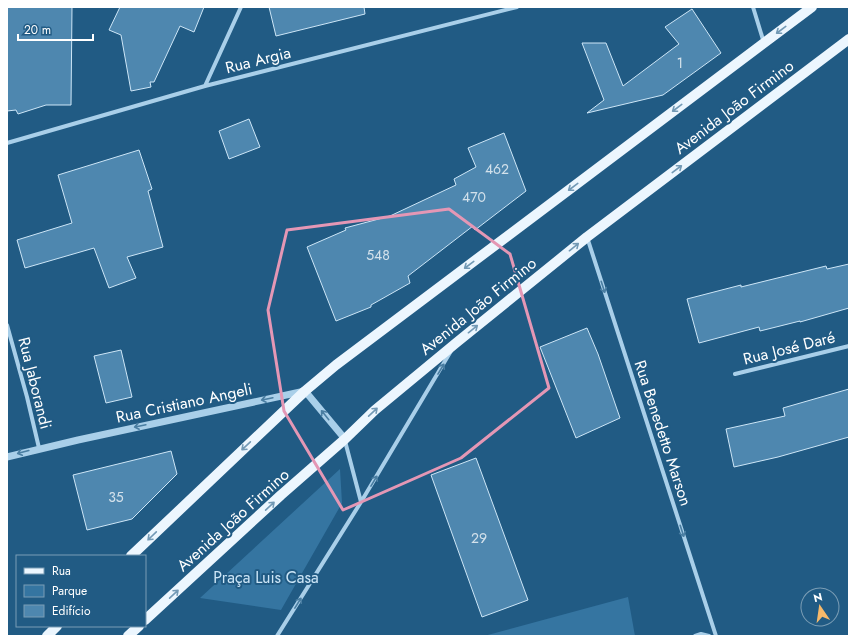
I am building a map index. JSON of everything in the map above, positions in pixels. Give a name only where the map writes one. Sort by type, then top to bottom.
[{"type":"main road","name":"Avenida João Firmino","points":[[132,555],[306,391],[336,365],[812,7]]},
{"type":"main road","name":"Avenida João Firmino","points":[[146,619],[375,410],[456,343],[587,237],[849,40]]},
{"type":"main road","points":[[46,636],[56,627]]},
{"type":"main road","points":[[128,636],[138,627]]},
{"type":"street","points":[[205,86],[241,7]]},
{"type":"street","name":"Rua Argia","points":[[7,142],[205,86],[517,7]]},
{"type":"street","points":[[753,7],[764,43]]},
{"type":"street","name":"Rua Benedetto Marson","points":[[587,237],[716,636]]},
{"type":"street","name":"Rua Jaborandi","points":[[7,325],[27,397],[39,448]]},
{"type":"street","points":[[277,636],[456,343]]},
{"type":"street","name":"Rua José Daré","points":[[735,374],[849,346]]},
{"type":"street","points":[[306,391],[345,439],[360,502]]},
{"type":"street","name":"Rua Cristiano Angeli","points":[[7,456],[306,391]]},
{"type":"street","points":[[695,636],[701,634],[709,636]]},
{"type":"highlighted area","points":[[449,209],[510,254],[549,388],[461,458],[343,510],[284,411],[268,310],[287,230]]},
{"type":"green space","name":"Praça Luis Casa","points":[[340,469],[342,503],[281,610],[200,598]]},
{"type":"green space","points":[[628,597],[635,636],[484,636]]},
{"type":"building","points":[[7,7],[72,7],[71,105],[46,105],[18,114],[16,110],[7,111]]},
{"type":"building","points":[[120,7],[204,7],[194,32],[180,26],[154,82],[150,82],[151,87],[131,91],[121,35],[109,30]]},
{"type":"building","points":[[269,7],[364,7],[365,14],[276,36]]},
{"type":"building","points":[[692,9],[721,53],[663,95],[587,113],[604,100],[582,43],[606,43],[623,86],[679,44],[665,27]]},
{"type":"building","points":[[249,119],[260,147],[229,159],[219,131]]},
{"type":"building","points":[[504,133],[526,191],[475,230],[473,226],[408,276],[410,283],[371,305],[371,307],[336,321],[307,247],[346,230],[345,228],[390,216],[456,185],[454,179],[476,167],[468,148]]},
{"type":"building","points":[[139,150],[152,189],[148,191],[163,247],[127,257],[136,278],[109,288],[94,248],[25,268],[17,240],[72,223],[58,175]]},
{"type":"building","points":[[849,264],[849,308],[800,322],[760,331],[759,327],[699,343],[687,299],[826,266],[827,269]]},
{"type":"building","points":[[587,328],[598,354],[620,418],[576,438],[540,347]]},
{"type":"building","points":[[121,350],[132,397],[106,403],[94,356]]},
{"type":"building","points":[[849,389],[849,437],[778,457],[734,467],[726,429],[785,416],[783,408]]},
{"type":"building","points":[[171,451],[177,474],[132,519],[87,530],[73,475]]},
{"type":"building","points":[[476,458],[528,600],[482,617],[431,475]]}]
